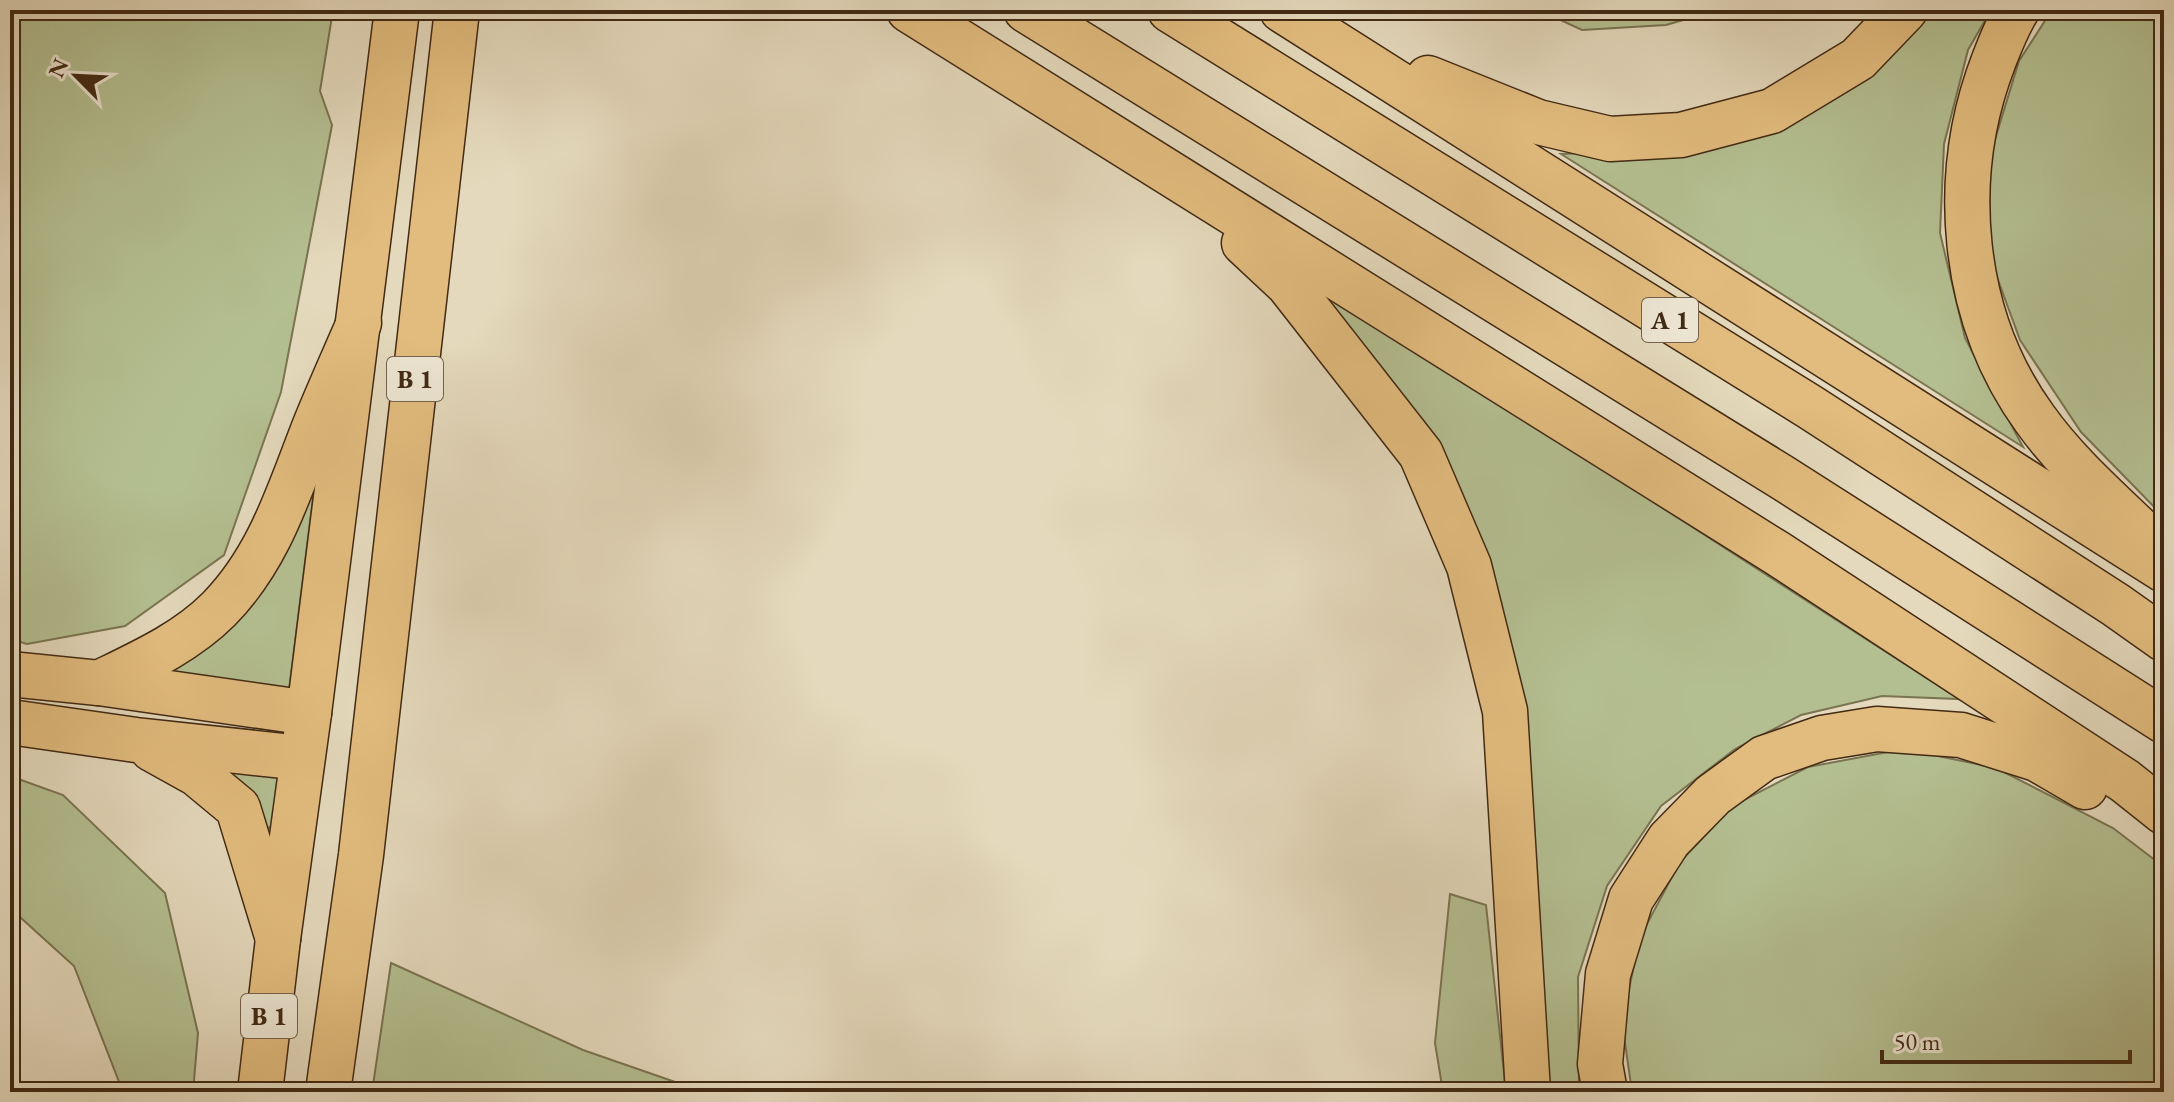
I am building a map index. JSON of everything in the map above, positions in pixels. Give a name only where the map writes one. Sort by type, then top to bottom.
[{"type":"main road","name":"B 1","points":[[260,1092],[397,10]]},
{"type":"main road","name":"B 1","points":[[328,1092],[361,855],[457,10]]},
{"type":"main road","points":[[909,10],[1777,553],[2125,781],[2164,812]]},
{"type":"main road","name":"A 1","points":[[1026,10],[1767,468],[2164,721]]},
{"type":"main road","name":"A 1","points":[[1170,10],[1797,398],[2164,639]]},
{"type":"main road","points":[[1282,10],[2164,570]]},
{"type":"main road","points":[[1327,37],[1538,122],[1610,139],[1681,135],[1772,111],[1858,59],[1905,10]]},
{"type":"main road","points":[[2017,10],[1983,90],[1970,157],[1966,210],[1976,290],[2000,360],[2034,417],[2068,460],[2164,554]]},
{"type":"main road","points":[[1148,161],[1253,250],[1288,284],[1421,454],[1469,566],[1505,711],[1528,1092]]},
{"type":"main road","points":[[99,683],[170,648],[219,609],[258,562],[359,323]]},
{"type":"main road","points":[[10,674],[99,683],[309,713],[372,747]]},
{"type":"main road","points":[[10,722],[136,740],[302,758],[372,747]]},
{"type":"main road","points":[[1605,1092],[1600,1064],[1608,974],[1631,899],[1669,840],[1713,795],[1764,758],[1822,738],[1877,729],[1961,735],[2037,759],[2164,835]]},
{"type":"main road","points":[[136,740],[197,774],[238,808],[278,939]]},
{"type":"green space","points":[[10,10],[333,10],[320,91],[332,125],[281,392],[224,555],[125,626],[27,644],[10,639]]},
{"type":"green space","points":[[1539,10],[1718,10],[1666,25],[1582,30]]},
{"type":"green space","points":[[1918,10],[1991,10],[1968,50],[1944,144],[1940,233],[1965,338],[2023,447],[1561,154],[1698,149]]},
{"type":"green space","points":[[2052,10],[2164,10],[2164,517],[2081,432],[2020,340],[1990,258],[1989,159],[2019,61]]},
{"type":"green space","points":[[1314,283],[1959,699],[1882,696],[1801,715],[1735,749],[1661,806],[1607,886],[1578,977],[1579,1092],[1547,1092],[1515,684]]},
{"type":"green space","points":[[318,458],[289,690],[148,674]]},
{"type":"green space","points":[[1904,749],[1996,768],[2113,828],[2164,867],[2164,1092],[1632,1092],[1622,1022],[1640,937],[1680,862],[1734,805],[1808,767]]},
{"type":"green space","points":[[230,767],[279,774],[272,828],[265,827],[229,774]]},
{"type":"green space","points":[[10,776],[63,795],[165,893],[198,1033],[193,1092],[123,1092],[74,966],[10,908]]},
{"type":"green space","points":[[1450,894],[1486,905],[1506,1092],[1443,1092],[1435,1043]]},
{"type":"green space","points":[[391,963],[583,1050],[704,1092],[372,1092]]}]
